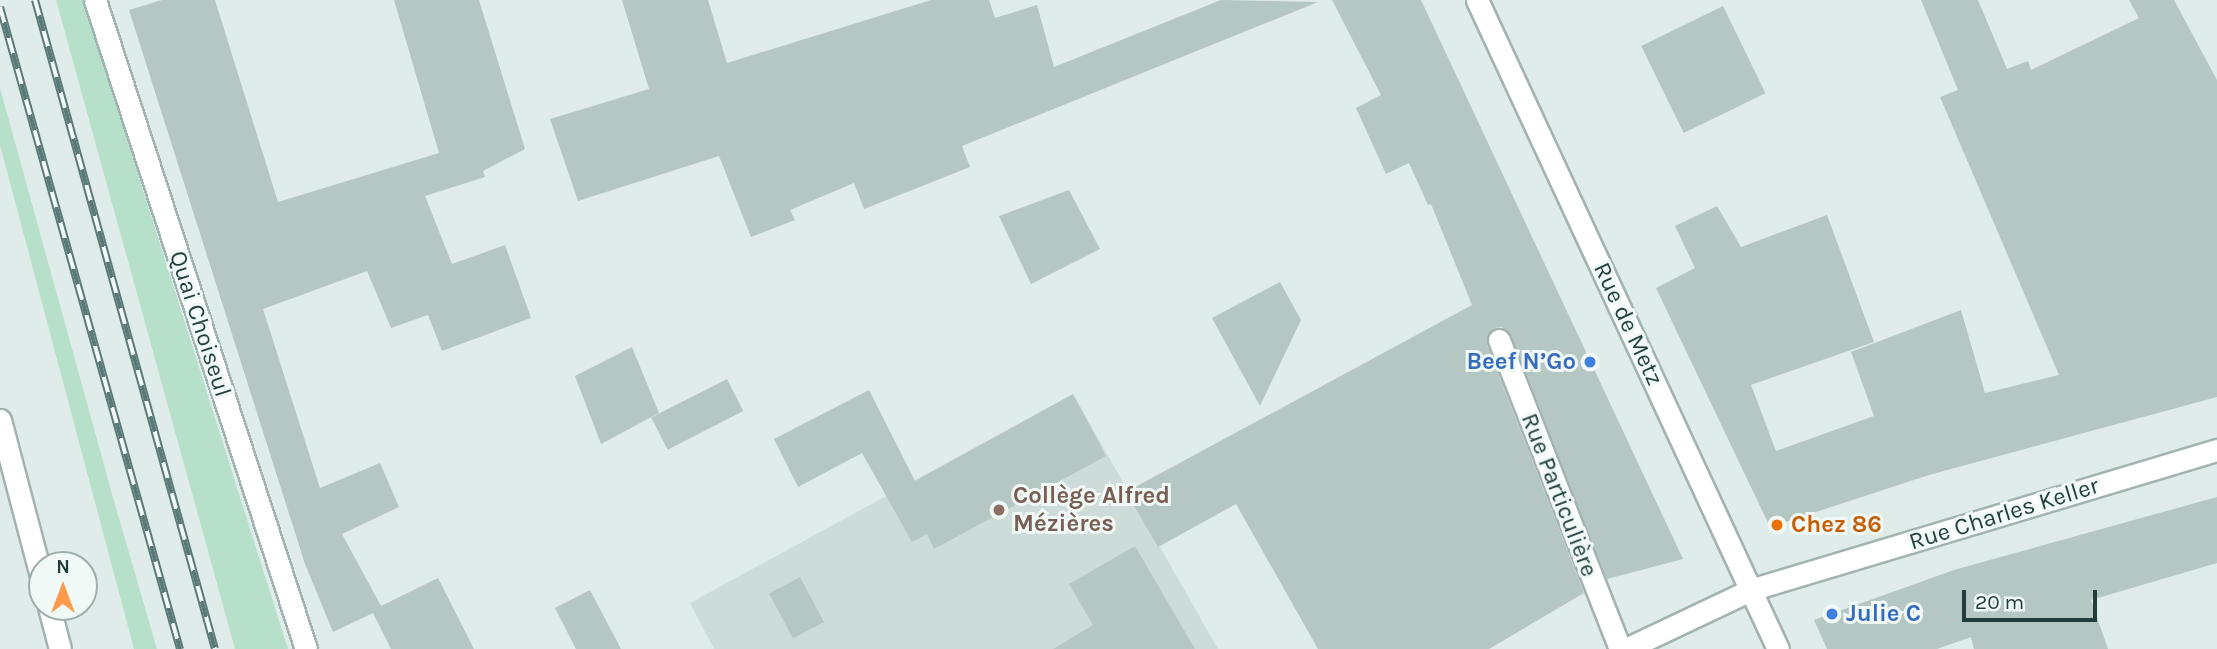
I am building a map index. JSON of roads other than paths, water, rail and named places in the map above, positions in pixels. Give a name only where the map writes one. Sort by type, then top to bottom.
[{"type":"main road","name":"Quai Choiseul","points":[[95,0],[306,649]]},
{"type":"main road","name":"Rue de Metz","points":[[1477,0],[1778,649]]},
{"type":"main road","name":"Rue Particulière","points":[[1499,340],[1619,649]]},
{"type":"main road","points":[[0,420],[34,551]]},
{"type":"main road","name":"Rue Charles Keller","points":[[1626,649],[1750,590],[2217,450]]},
{"type":"main road","points":[[53,621],[60,649]]},
{"type":"railway","points":[[35,0],[215,649]]},
{"type":"railway","points":[[0,7],[180,649]]},
{"type":"place","name":"Beef N’Go","points":[[1590,362]]},
{"type":"place","name":"Collège Alfred Mézières","points":[[999,510]]},
{"type":"place","name":"Chez 86","points":[[1777,525]]},
{"type":"place","name":"Julie C","points":[[1832,614]]}]
